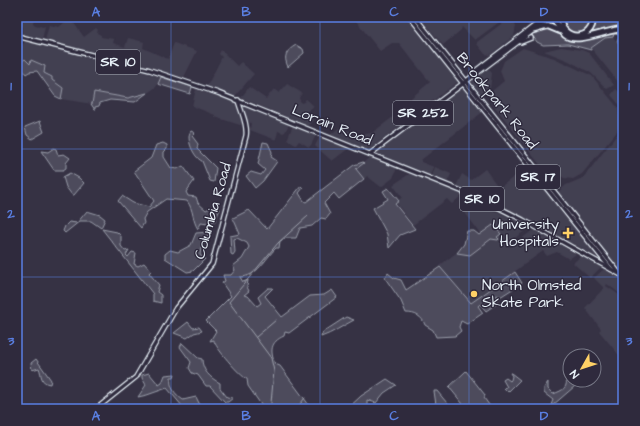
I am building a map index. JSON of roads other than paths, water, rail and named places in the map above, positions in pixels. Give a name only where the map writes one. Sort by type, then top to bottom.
[{"type":"highway","points":[[552,17],[566,36]]},
{"type":"highway","points":[[562,17],[562,25],[565,30],[571,35],[577,36],[583,35],[590,30],[593,17]]},
{"type":"highway","points":[[616,17],[623,20]]},
{"type":"highway","points":[[534,30],[548,26],[557,29],[566,36],[580,39],[609,30],[623,29]]},
{"type":"main road","name":"Brookpark Road","points":[[410,17],[464,82],[613,271]]},
{"type":"main road","name":"Brookpark Road","points":[[415,17],[461,76],[464,82],[473,90],[622,276]]},
{"type":"main road","name":"SR 252","points":[[370,154],[546,17]]},
{"type":"main road","name":"SR 252","points":[[471,76],[475,76],[552,17]]},
{"type":"main road","name":"Lorain Road","points":[[17,36],[150,70],[238,100],[497,206],[622,276]]},
{"type":"main road","points":[[516,44],[531,38]]},
{"type":"main road","points":[[461,76],[471,76],[470,84],[473,90]]},
{"type":"main road","name":"Columbia Road","points":[[96,409],[136,377],[176,308],[212,264],[246,136],[246,125],[240,113],[238,100]]},
{"type":"main road","points":[[377,148],[377,157]]},
{"type":"main road","points":[[592,259],[598,257],[598,252]]},
{"type":"waterway","points":[[271,403],[274,371],[271,358],[229,302],[278,243],[308,216]]},
{"type":"waterway","points":[[256,337],[276,320]]},
{"type":"waterway","points":[[296,409],[305,398]]},
{"type":"place","name":"University Hospitals","points":[[568,233]]},
{"type":"place","name":"North Olmsted Skate Park","points":[[474,294]]}]
